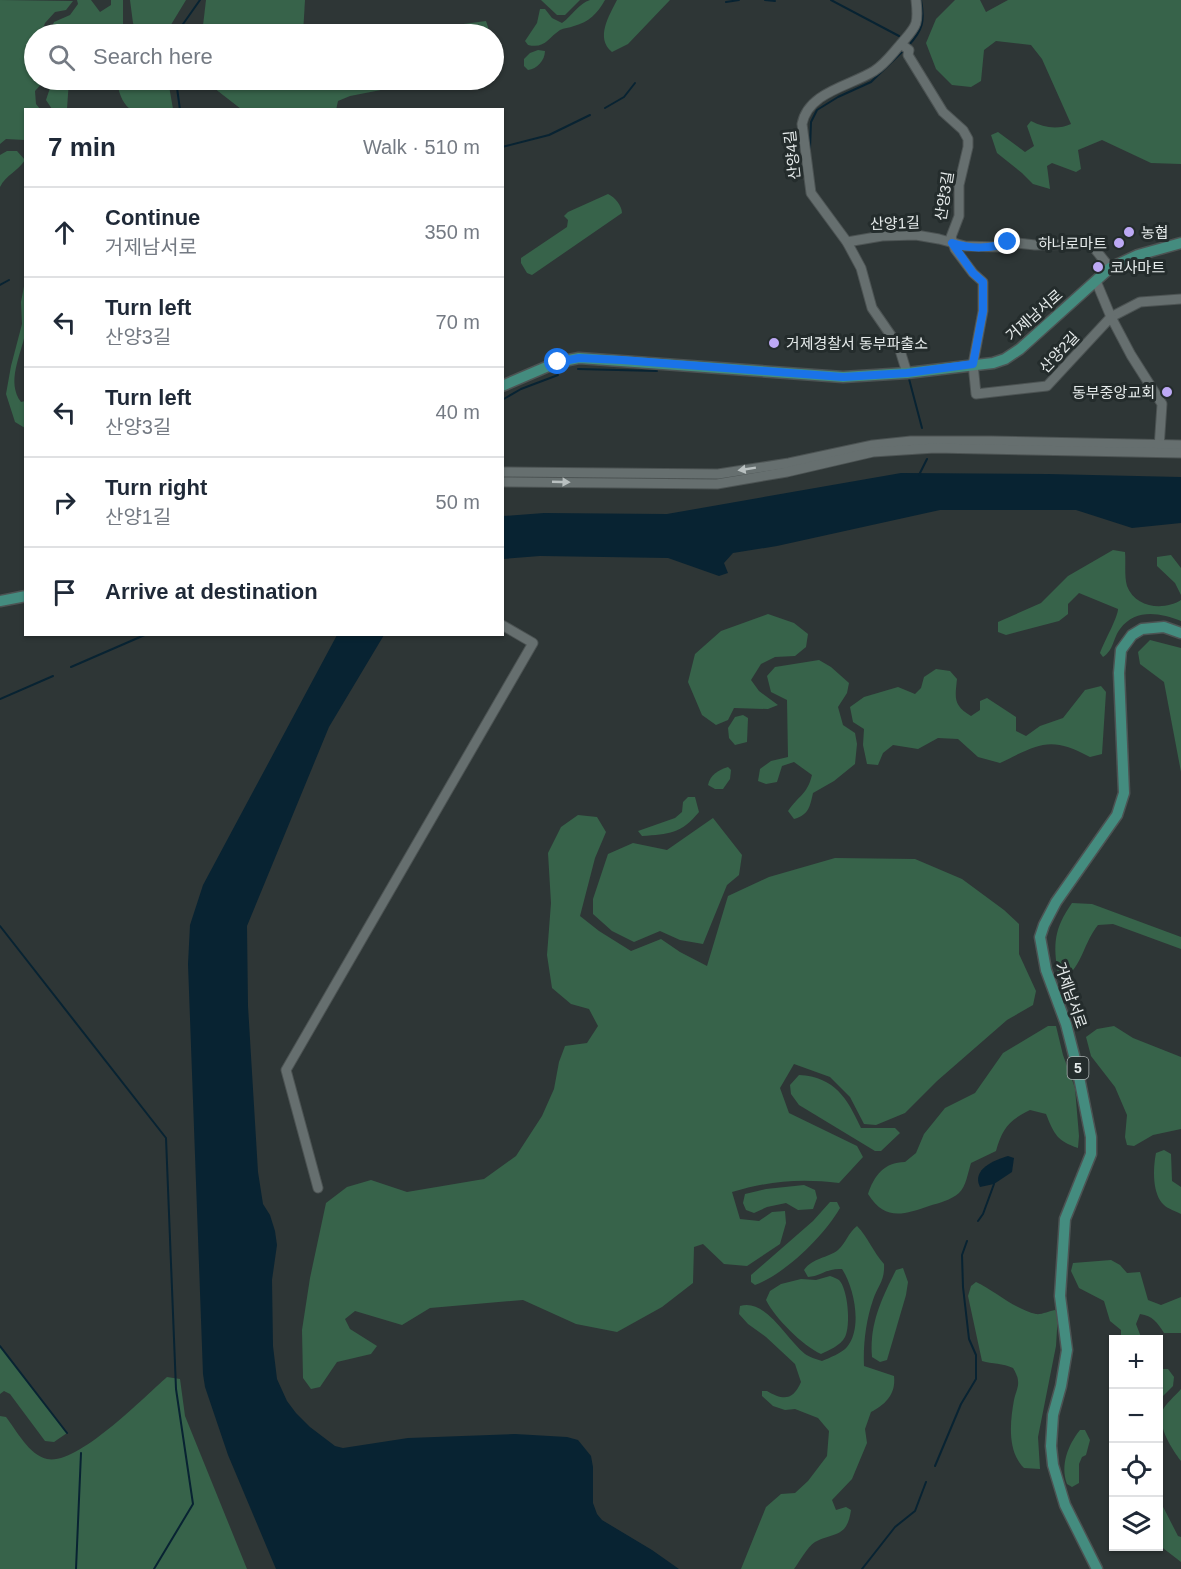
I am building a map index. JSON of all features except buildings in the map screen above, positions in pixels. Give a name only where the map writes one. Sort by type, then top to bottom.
[{"type":"main road","name":"거제남서로","points":[[504,385],[558,362],[579,358],[843,377],[907,373],[993,363],[1005,359],[1020,349],[1110,268],[1138,255],[1181,243]]},
{"type":"main road","points":[[0,601],[24,596]]},
{"type":"main road","name":"거제남서로","points":[[1097,1569],[1065,1505],[1053,1465],[1051,1446],[1053,1415],[1067,1350],[1060,1296],[1065,1219],[1091,1154],[1091,1137],[1075,1056],[1046,970],[1040,938],[1056,902],[1117,815],[1124,793],[1119,673],[1121,650],[1132,635],[1142,629],[1164,627],[1181,633]]},
{"type":"street","name":"산양4길","points":[[907,373],[899,347],[872,308],[861,268],[847,242],[811,193],[802,124],[804,113],[816,100],[872,72],[905,47],[918,18],[916,0]]},
{"type":"street","name":"산양3길","points":[[905,47],[944,112],[963,130],[968,139],[959,185],[959,216],[951,237],[952,243],[973,273],[983,282],[983,311],[973,364]]},
{"type":"street","name":"산양1길","points":[[847,242],[882,236],[916,235],[965,246],[998,247],[1008,242],[1035,245],[1091,244],[1110,268]]},
{"type":"street","points":[[1096,281],[1111,317],[1131,355],[1162,404],[1159,449]]},
{"type":"street","name":"산양2길","points":[[973,364],[976,394],[1047,386],[1111,317],[1140,302],[1181,298]]},
{"type":"street","points":[[504,472],[718,474],[789,463],[873,445],[911,441],[991,441],[1159,449],[1181,453]]},
{"type":"street","points":[[504,482],[717,484],[787,472],[873,452],[935,448],[1159,449],[1181,445]]},
{"type":"street","points":[[318,1188],[285,1070],[533,643],[504,626]]},
{"type":"green space","points":[[0,0],[73,1],[66,10],[55,12],[45,24],[24,24],[24,90],[36,90],[36,104],[39,108],[24,108],[24,140],[6,139],[0,144]]},
{"type":"green space","points":[[77,0],[91,0],[100,12],[111,5],[111,0],[123,0],[123,24],[53,24],[70,15],[78,4]]},
{"type":"green space","points":[[130,0],[186,0],[171,24],[133,23]]},
{"type":"green space","points":[[206,0],[305,0],[304,24],[203,24]]},
{"type":"green space","points":[[541,0],[580,0],[565,15],[557,15]]},
{"type":"green space","points":[[590,0],[605,0],[588,20],[560,30],[542,44],[528,45],[525,41],[537,23],[540,9],[545,9],[552,18],[562,23],[582,4]]},
{"type":"green space","points":[[617,0],[670,0],[628,44],[612,52],[604,40],[604,34],[607,20]]},
{"type":"green space","points":[[955,0],[980,0],[986,12],[1008,0],[1181,0],[1181,164],[1151,163],[1102,140],[1078,150],[1081,169],[1076,172],[1052,163],[1047,166],[1050,189],[1033,184],[997,153],[991,135],[998,132],[1025,152],[1034,146],[1027,126],[1031,121],[1051,127],[1071,124],[1042,59],[1031,45],[996,41],[984,50],[981,81],[971,87],[952,85],[936,69],[926,43],[936,19]]},
{"type":"green space","points":[[486,21],[487,24],[463,24]]},
{"type":"green space","points":[[538,50],[545,51],[544,58],[537,66],[528,70],[524,66],[524,59],[530,53]]},
{"type":"green space","points":[[49,90],[68,90],[67,108],[51,108],[46,100]]},
{"type":"green space","points":[[118,90],[170,90],[173,108],[129,108]]},
{"type":"green space","points":[[217,90],[381,90],[350,96],[338,101],[336,108],[240,108]]},
{"type":"green space","points":[[7,151],[17,151],[24,161],[0,187],[0,155]]},
{"type":"green space","points":[[608,194],[618,202],[622,213],[532,275],[527,273],[521,263],[521,258],[567,227],[568,220],[564,216],[568,212]]},
{"type":"green space","points":[[24,286],[24,337],[16,368],[15,386],[21,402],[24,401],[24,427],[15,422],[6,394],[22,324],[21,302]]},
{"type":"green space","points":[[1113,550],[1125,552],[1126,582],[1136,599],[1159,606],[1167,606],[1181,600],[1181,621],[1157,614],[1133,618],[1120,629],[1109,651],[1103,657],[1100,653],[1118,609],[1079,593],[1068,604],[1068,614],[1059,621],[1006,635],[998,632],[998,622],[1041,603],[1068,576]]},
{"type":"green space","points":[[1171,555],[1181,568],[1181,595],[1175,583],[1157,566],[1157,557]]},
{"type":"green space","points":[[768,614],[794,623],[808,634],[806,647],[795,656],[775,657],[761,664],[751,680],[759,691],[778,705],[768,709],[734,708],[728,720],[716,725],[702,715],[688,682],[695,654],[721,631]]},
{"type":"green space","points":[[1150,640],[1181,648],[1181,772],[1164,682],[1140,664],[1138,652]]},
{"type":"green space","points":[[819,660],[849,683],[847,693],[838,707],[843,725],[855,733],[857,744],[855,764],[834,781],[813,793],[806,812],[794,819],[788,811],[805,791],[812,775],[794,762],[782,766],[777,782],[766,784],[758,781],[760,769],[771,761],[788,757],[787,700],[771,692],[767,676],[775,667]]},
{"type":"green space","points":[[936,669],[950,671],[957,679],[956,701],[965,712],[971,716],[980,710],[980,701],[987,698],[1016,717],[1016,731],[1026,736],[1040,726],[1063,718],[1085,690],[1101,686],[1106,692],[1102,754],[1090,757],[1065,746],[1054,744],[1035,747],[1000,763],[978,757],[958,739],[938,738],[918,749],[893,745],[883,753],[878,765],[867,764],[863,745],[864,729],[853,722],[850,707],[864,697],[898,687],[915,694],[921,688],[924,677]]},
{"type":"green space","points":[[743,715],[748,718],[747,742],[735,745],[729,738],[728,728],[735,717]]},
{"type":"green space","points":[[728,767],[731,770],[730,779],[723,789],[715,789],[708,785],[715,773]]},
{"type":"green space","points":[[688,797],[695,797],[699,812],[686,825],[674,832],[660,834],[642,836],[638,831],[675,818],[682,812],[683,802]]},
{"type":"green space","points":[[578,815],[597,817],[606,832],[595,858],[580,916],[631,951],[661,939],[707,966],[728,896],[769,877],[835,858],[915,859],[962,879],[1019,924],[1019,954],[1036,991],[1033,1005],[1007,1020],[937,1081],[905,1113],[876,1125],[864,1124],[850,1097],[830,1077],[794,1064],[780,1088],[789,1113],[857,1146],[863,1157],[839,1183],[785,1182],[759,1185],[732,1192],[740,1219],[759,1221],[772,1212],[785,1211],[786,1223],[780,1244],[747,1266],[724,1264],[703,1244],[694,1247],[693,1283],[662,1307],[617,1332],[576,1324],[523,1300],[430,1308],[402,1325],[355,1311],[345,1319],[350,1329],[377,1346],[371,1354],[337,1362],[320,1387],[311,1389],[303,1378],[302,1330],[326,1203],[347,1187],[371,1180],[407,1192],[484,1179],[516,1156],[542,1116],[554,1089],[559,1062],[565,1046],[587,1043],[598,1026],[589,1009],[571,1004],[552,988],[547,955],[551,903],[548,853],[561,827]]},
{"type":"green space","points":[[713,818],[742,855],[739,875],[727,885],[703,944],[680,940],[660,931],[634,942],[612,931],[593,914],[593,899],[608,854],[633,843],[667,850]]},
{"type":"green space","points":[[1072,903],[1092,904],[1181,937],[1181,949],[1113,924],[1098,925],[1075,967],[1065,978],[1058,974],[1055,945],[1058,929]]},
{"type":"green space","points":[[1048,1026],[1056,1026],[1063,1055],[1075,1088],[1078,1148],[1065,1143],[1057,1136],[1046,1114],[1030,1110],[1007,1126],[996,1151],[971,1163],[963,1187],[952,1198],[920,1209],[895,1214],[881,1209],[874,1203],[868,1194],[873,1181],[881,1171],[891,1164],[905,1162],[916,1153],[924,1134],[945,1108],[975,1093],[1003,1053]]},
{"type":"green space","points":[[1114,1026],[1133,1038],[1181,1057],[1181,1129],[1153,1135],[1134,1146],[1127,1145],[1125,1137],[1127,1115],[1115,1087],[1091,1056],[1086,1037],[1097,1029]]},
{"type":"green space","points":[[799,1075],[822,1080],[831,1085],[845,1099],[861,1128],[895,1128],[900,1133],[881,1151],[875,1151],[799,1105],[791,1094],[790,1085]]},
{"type":"green space","points":[[1164,1150],[1171,1154],[1172,1181],[1181,1187],[1181,1214],[1164,1205],[1155,1188],[1156,1153]]},
{"type":"green space","points":[[804,1185],[815,1190],[817,1198],[813,1209],[798,1210],[786,1203],[767,1207],[754,1213],[746,1210],[743,1203],[745,1194]]},
{"type":"green space","points":[[830,1202],[837,1202],[840,1208],[814,1242],[791,1263],[767,1280],[755,1285],[751,1282],[751,1275],[813,1221]]},
{"type":"green space","points":[[857,1226],[884,1264],[882,1279],[873,1300],[867,1324],[864,1366],[894,1376],[892,1393],[881,1406],[871,1412],[865,1429],[867,1443],[852,1479],[832,1500],[836,1510],[846,1507],[851,1510],[843,1530],[812,1544],[794,1569],[741,1569],[766,1507],[781,1494],[795,1493],[808,1481],[827,1456],[829,1431],[818,1418],[795,1409],[785,1410],[773,1406],[762,1396],[762,1391],[767,1391],[787,1397],[795,1392],[801,1382],[795,1364],[748,1324],[739,1314],[740,1306],[749,1305],[767,1314],[805,1354],[811,1357],[822,1361],[842,1351],[852,1339],[856,1319],[853,1297],[846,1277],[842,1269],[808,1277],[804,1270],[811,1263],[838,1250]]},
{"type":"green space","points":[[1111,1260],[1127,1273],[1140,1272],[1148,1300],[1161,1305],[1181,1297],[1181,1333],[1164,1333],[1154,1320],[1140,1314],[1136,1324],[1140,1335],[1121,1335],[1121,1330],[1110,1321],[1104,1301],[1079,1288],[1071,1271],[1073,1263]]},
{"type":"green space","points":[[903,1268],[908,1282],[906,1295],[887,1360],[880,1362],[872,1357],[875,1322],[881,1301],[896,1270]]},
{"type":"green space","points":[[830,1276],[839,1280],[845,1291],[848,1325],[843,1340],[821,1354],[790,1331],[766,1300],[770,1291],[781,1284]]},
{"type":"green space","points":[[976,1282],[1028,1312],[1038,1314],[1055,1310],[1058,1313],[1056,1346],[1038,1437],[1040,1469],[1024,1468],[1012,1445],[1011,1418],[1018,1383],[1015,1371],[1005,1365],[982,1361],[968,1296],[971,1286]]},
{"type":"green space","points":[[0,1346],[67,1433],[54,1442],[45,1441],[10,1394],[4,1391],[0,1394]]},
{"type":"green space","points":[[1163,1369],[1168,1369],[1174,1377],[1173,1386],[1163,1396]]},
{"type":"green space","points":[[167,1377],[180,1379],[185,1416],[247,1569],[0,1569],[0,1416],[6,1417],[35,1453],[47,1459],[60,1458],[75,1452],[110,1428]]},
{"type":"green space","points":[[1181,1389],[1181,1461],[1163,1428],[1165,1406]]},
{"type":"green space","points":[[1080,1430],[1085,1430],[1090,1440],[1086,1455],[1082,1457],[1079,1464],[1079,1483],[1072,1487],[1067,1484],[1064,1470],[1066,1456]]},
{"type":"green space","points":[[1163,1507],[1178,1536],[1181,1537],[1181,1562],[1163,1548]]},
{"type":"water","points":[[901,473],[1181,477],[1181,523],[1132,528],[1076,510],[940,510],[777,546],[733,553],[724,563],[728,573],[719,576],[668,558],[540,556],[504,559],[504,516],[544,513],[667,514]]},
{"type":"water","points":[[336,636],[383,636],[329,727],[247,926],[248,1006],[258,1172],[263,1204],[270,1215],[277,1245],[272,1280],[273,1346],[277,1379],[287,1401],[296,1413],[335,1446],[343,1448],[408,1438],[515,1434],[567,1437],[578,1440],[591,1456],[593,1503],[597,1514],[602,1520],[679,1569],[276,1569],[228,1455],[205,1387],[203,1374],[188,964],[190,925],[203,885]]},
{"type":"water","points":[[1008,1156],[1014,1158],[1012,1172],[994,1184],[980,1187],[978,1181],[981,1170]]},
{"type":"waterway","points":[[183,24],[200,0]]},
{"type":"waterway","points":[[726,2],[739,0]]},
{"type":"waterway","points":[[765,0],[775,1]]},
{"type":"waterway","points":[[831,0],[899,36]]},
{"type":"waterway","points":[[908,46],[922,25],[921,0]]},
{"type":"waterway","points":[[810,149],[811,122],[817,110],[838,97],[871,82],[904,50]]},
{"type":"waterway","points":[[605,108],[624,97],[635,83]]},
{"type":"waterway","points":[[177,90],[180,108]]},
{"type":"waterway","points":[[504,146],[549,135],[590,115]]},
{"type":"waterway","points":[[0,285],[9,280]]},
{"type":"waterway","points":[[578,369],[657,371]]},
{"type":"waterway","points":[[504,399],[521,389],[558,375]]},
{"type":"waterway","points":[[908,375],[922,428]]},
{"type":"waterway","points":[[919,475],[927,459]]},
{"type":"waterway","points":[[71,667],[142,636]]},
{"type":"waterway","points":[[0,699],[53,676]]},
{"type":"waterway","points":[[0,926],[166,1138],[176,1389],[193,1504],[154,1569]]},
{"type":"waterway","points":[[978,1221],[983,1214],[994,1184]]},
{"type":"waterway","points":[[935,1466],[961,1404],[976,1379],[976,1355],[969,1339],[963,1287],[962,1255],[967,1241]]},
{"type":"waterway","points":[[0,1346],[67,1433]]},
{"type":"waterway","points":[[76,1569],[81,1453]]},
{"type":"waterway","points":[[862,1569],[895,1527],[915,1511],[926,1482]]},
{"type":"place","name":"농협","points":[[1129,232]]},
{"type":"place","name":"하나로마트","points":[[1119,243]]},
{"type":"place","name":"코사마트","points":[[1098,267]]},
{"type":"place","name":"거제경찰서 동부파출소","points":[[774,343]]},
{"type":"place","name":"동부중앙교회","points":[[1167,392]]},
{"type":"route","points":[[558,362],[579,358],[622,360],[843,377],[907,373],[973,364],[983,311],[983,282],[973,273],[952,243],[965,246],[998,247],[1008,242]]}]
